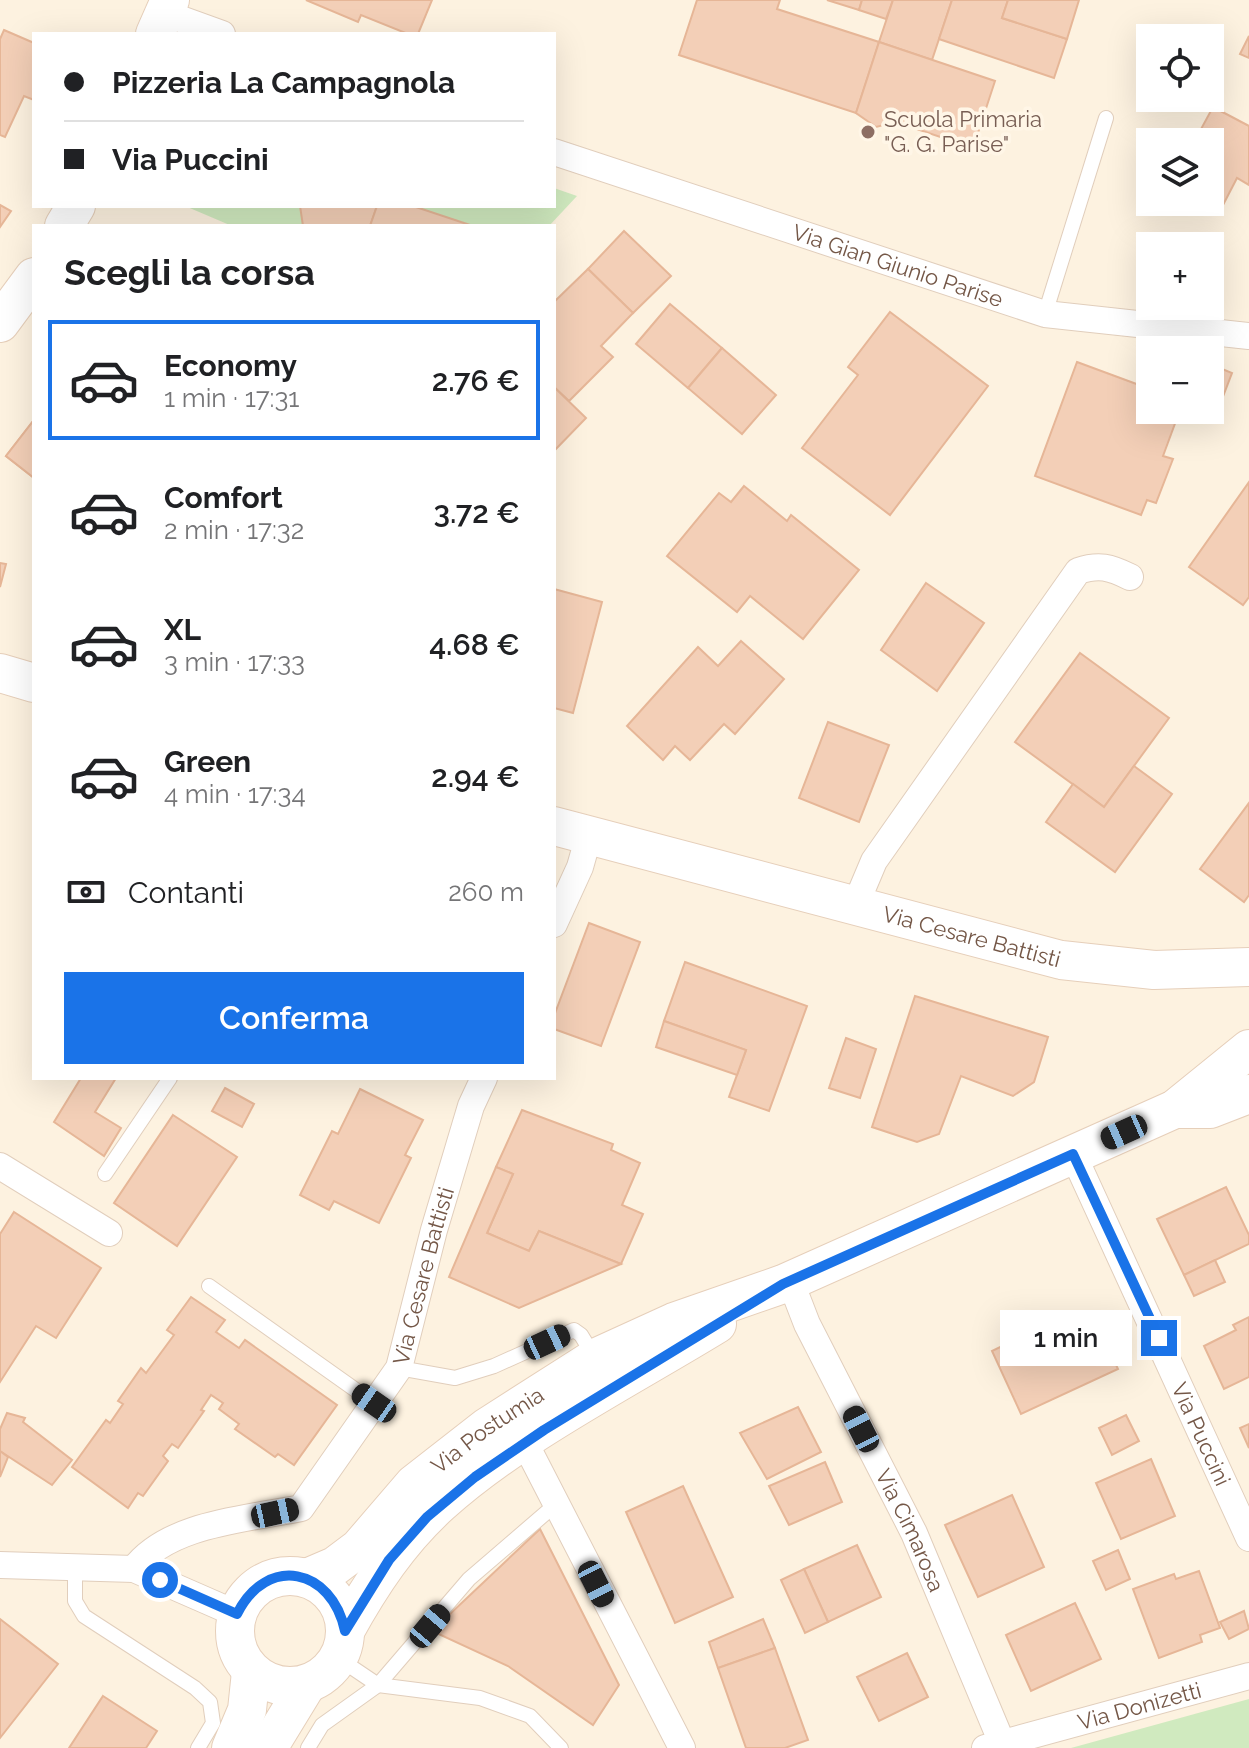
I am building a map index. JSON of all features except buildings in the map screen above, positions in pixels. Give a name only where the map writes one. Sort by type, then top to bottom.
[{"type":"main road","points":[[0,323],[32,280]]},
{"type":"main road","points":[[0,673],[32,682]]},
{"type":"main road","name":"Via Cesare Battisti","points":[[572,830],[1061,960],[1154,970],[1234,969],[1249,993]]},
{"type":"main road","name":"Via Postumia","points":[[237,1614],[245,1599],[265,1582],[290,1575],[307,1578],[335,1566],[359,1548],[414,1484],[487,1427],[595,1358],[674,1322],[786,1282],[1175,1109],[1249,1049]]},
{"type":"main road","name":"Via Postumia","points":[[1175,1109],[1210,1109],[1249,1094]]},
{"type":"main road","name":"Via Postumia","points":[[268,1748],[307,1684],[319,1678],[342,1644],[367,1592],[414,1531],[441,1503],[525,1443],[786,1282]]},
{"type":"main road","points":[[307,1578],[328,1590],[341,1609],[342,1644]]},
{"type":"main road","points":[[231,1748],[247,1710],[251,1672],[238,1648],[237,1614]]},
{"type":"main road","points":[[251,1672],[281,1685],[307,1684]]},
{"type":"street","points":[[163,16],[215,32]]},
{"type":"street","name":"Via Gian Giunio Parise","points":[[556,153],[1045,314],[1249,336]]},
{"type":"street","points":[[855,906],[874,861],[1078,571],[1093,566],[1108,566],[1130,577]]},
{"type":"street","name":"Via Cesare Battisti","points":[[556,920],[580,867],[572,830]]},
{"type":"street","name":"Via Cesare Battisti","points":[[134,1569],[143,1556],[199,1530],[301,1508],[399,1368],[434,1230],[471,1106],[483,1080]]},
{"type":"street","name":"Via Puccini","points":[[1073,1154],[1249,1538]]},
{"type":"street","points":[[0,1166],[109,1233]]},
{"type":"street","name":"Via Cimarosa","points":[[786,1282],[914,1533],[993,1745]]},
{"type":"street","points":[[525,1443],[682,1748]]},
{"type":"street","points":[[0,1565],[134,1569],[237,1614]]},
{"type":"street","name":"Via Donizetti","points":[[993,1745],[1249,1676]]},
{"type":"lane","points":[[1045,314],[1106,118]]},
{"type":"lane","points":[[105,1174],[169,1080]]},
{"type":"lane","points":[[209,1286],[374,1403]]},
{"type":"lane","points":[[399,1368],[455,1378],[494,1366],[574,1330],[581,1335],[595,1358]]},
{"type":"lane","points":[[308,1748],[322,1725],[378,1685],[469,1579],[555,1505]]},
{"type":"lane","points":[[75,1567],[75,1601],[84,1616],[195,1688],[210,1702],[213,1723],[198,1748]]},
{"type":"lane","points":[[342,1644],[378,1685],[480,1698],[530,1716],[561,1748]]},
{"type":"green space","points":[[556,189],[577,196],[551,224],[227,224],[190,208],[556,208]]},
{"type":"green space","points":[[1249,1699],[1249,1748],[1071,1748]]},
{"type":"place","name":"Scuola Primaria \"G. G. Parise\"","points":[[868,132]]},
{"type":"route","points":[[160,1580],[237,1614],[245,1599],[258,1586],[273,1578],[290,1575],[307,1578],[328,1590],[341,1609],[345,1631],[389,1560],[427,1517],[475,1477],[544,1430],[783,1284],[1073,1154],[1159,1338]]}]
